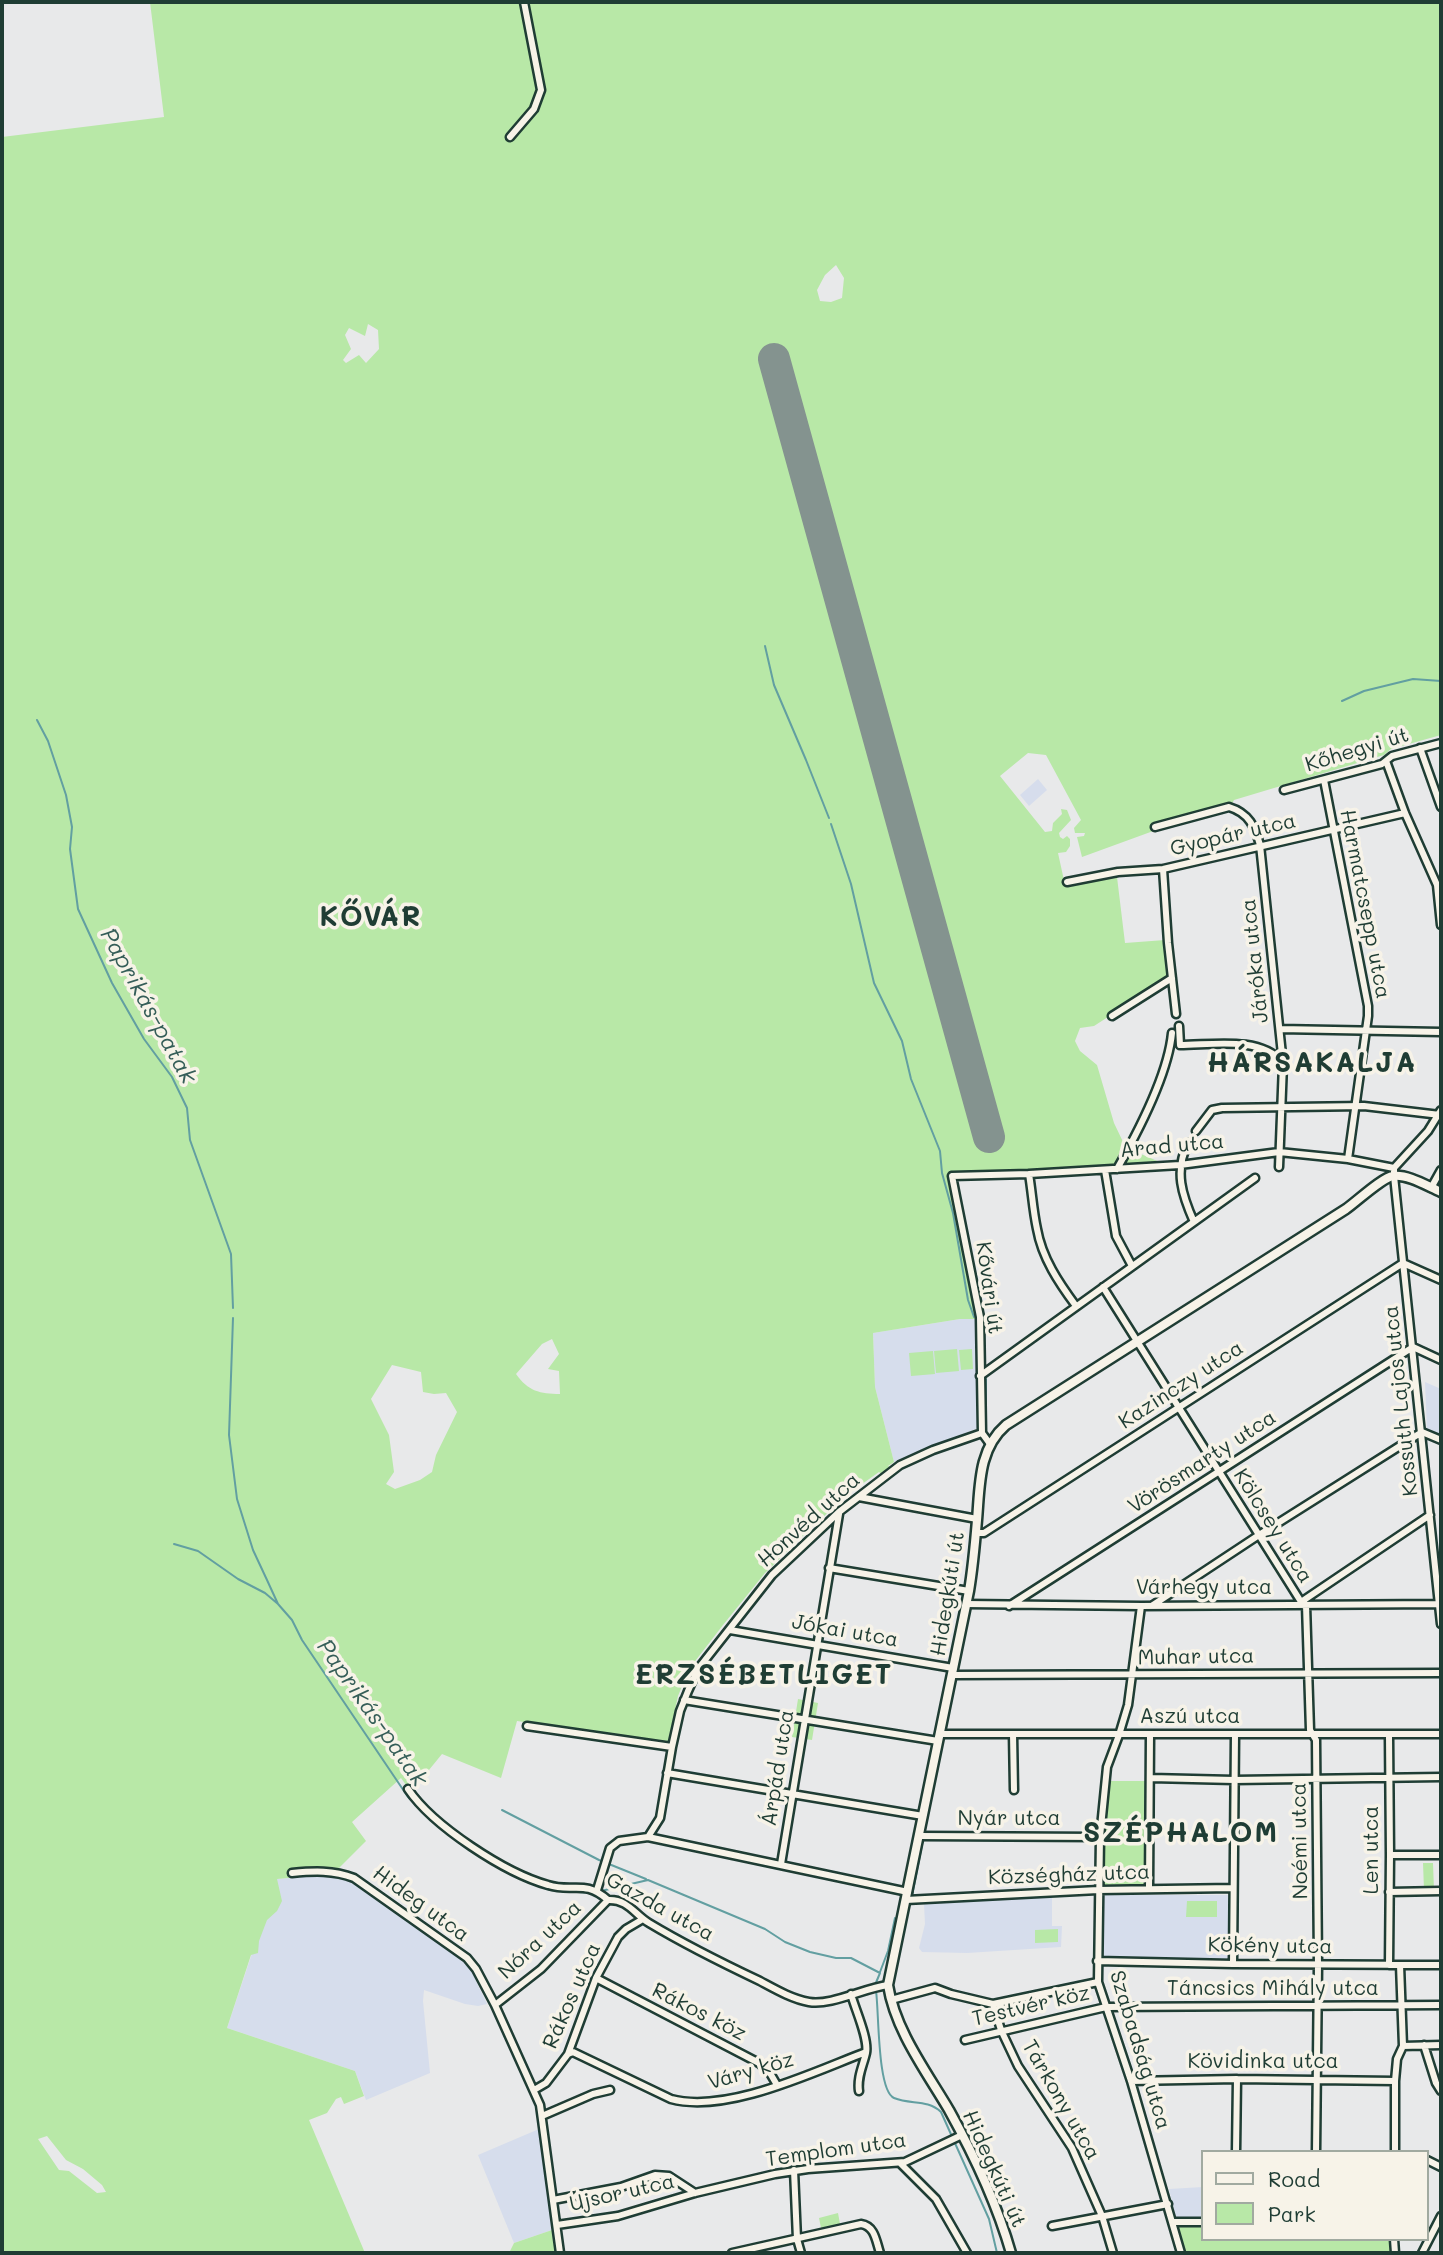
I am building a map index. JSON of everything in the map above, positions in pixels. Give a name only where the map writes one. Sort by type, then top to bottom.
[{"type":"main road","points":[[1394,1172],[1441,1192]]},
{"type":"main road","name":"Hidegkúti út","points":[[1011,2253],[983,2178],[908,2041],[891,2000],[880,1986],[922,1836],[923,1816],[969,1605],[978,1533],[981,1474],[990,1444],[1006,1425],[1346,1209],[1394,1172]]},
{"type":"street","points":[[510,137],[534,109],[541,90],[524,2]]},
{"type":"street","name":"Kőhegyi út","points":[[1284,790],[1441,743]]},
{"type":"street","points":[[1420,748],[1441,807]]},
{"type":"street","points":[[1386,761],[1405,813],[1437,885],[1441,925]]},
{"type":"street","name":"Harmatcsepp utca","points":[[1324,780],[1368,1006],[1348,1159]]},
{"type":"street","name":"Járóka utca","points":[[1155,827],[1229,807],[1238,810],[1254,826],[1260,845],[1283,1063],[1279,1167]]},
{"type":"street","name":"Gyopár utca","points":[[1067,882],[1118,872],[1163,869],[1405,813]]},
{"type":"street","points":[[1163,869],[1176,1013]]},
{"type":"street","points":[[1112,1016],[1172,978]]},
{"type":"street","points":[[1179,1027],[1180,1045],[1244,1044],[1261,1047],[1275,1054],[1283,1063]]},
{"type":"street","points":[[1280,1029],[1441,1032]]},
{"type":"street","points":[[1117,1169],[1153,1096],[1170,1045],[1171,1033]]},
{"type":"street","points":[[1196,1131],[1212,1110],[1222,1108],[1355,1106],[1441,1113]]},
{"type":"street","points":[[1394,1172],[1441,1113]]},
{"type":"street","points":[[1188,1143],[1180,1166],[1182,1193],[1194,1222]]},
{"type":"street","name":"Arad utca","points":[[952,1176],[1180,1166],[1279,1152],[1348,1159],[1394,1172]]},
{"type":"street","points":[[1105,1170],[1115,1236],[1132,1266]]},
{"type":"street","points":[[1431,1188],[1441,1170]]},
{"type":"street","name":"Kossuth Lajos utca","points":[[1394,1172],[1441,1624]]},
{"type":"street","points":[[1029,1174],[1037,1230],[1045,1256],[1057,1280],[1076,1306]]},
{"type":"street","name":"Kővári út","points":[[952,1176],[980,1317],[982,1433]]},
{"type":"street","points":[[980,1376],[1255,1178]]},
{"type":"street","points":[[1403,1263],[1441,1280]]},
{"type":"street","name":"Kazinczy utca","points":[[978,1533],[1179,1408],[1403,1263]]},
{"type":"street","name":"Kölcsey utca","points":[[1103,1287],[1303,1604]]},
{"type":"street","points":[[1413,1347],[1441,1360]]},
{"type":"street","name":"Vörösmarty utca","points":[[1009,1606],[1413,1347]]},
{"type":"street","points":[[1153,1606],[1422,1432],[1441,1440]]},
{"type":"street","points":[[982,1433],[990,1444]]},
{"type":"street","name":"Honvéd utca","points":[[648,1837],[660,1818],[671,1747],[684,1700],[698,1669],[772,1575],[839,1512],[909,1460],[982,1433]]},
{"type":"street","points":[[858,1497],[977,1519]]},
{"type":"street","name":"Árpád utca","points":[[780,1864],[839,1512]]},
{"type":"street","points":[[1303,1604],[1430,1515]]},
{"type":"street","points":[[829,1568],[969,1591]]},
{"type":"street","name":"Noémi utca","points":[[1303,1604],[1310,1730],[1316,1740],[1316,2150]]},
{"type":"street","name":"Várhegy utca","points":[[969,1605],[1440,1604]]},
{"type":"street","name":"Szabadság utca","points":[[1141,1606],[1128,1705],[1107,1767],[1100,1837],[1098,1982],[1131,2081],[1181,2253]]},
{"type":"street","name":"Jókai utca","points":[[730,1630],[817,1644],[954,1673]]},
{"type":"street","name":"Muhar utca","points":[[954,1673],[1441,1673]]},
{"type":"street","name":"Aszú utca","points":[[684,1700],[804,1719],[941,1736],[1441,1734]]},
{"type":"street","points":[[527,1726],[671,1747]]},
{"type":"street","points":[[1013,1734],[1014,1790]]},
{"type":"street","points":[[1149,1889],[1150,1735]]},
{"type":"street","points":[[1233,1964],[1235,1735]]},
{"type":"street","name":"Len utca","points":[[1388,1965],[1389,1736]]},
{"type":"street","points":[[667,1773],[923,1816]]},
{"type":"street","points":[[1151,1778],[1234,1780],[1441,1777]]},
{"type":"street","name":"Gazda utca","points":[[408,1789],[439,1822],[492,1859],[548,1885],[598,1892],[608,1900],[614,1899],[629,1906],[643,1919],[740,1972],[797,1999],[817,2003],[880,1986]]},
{"type":"street","name":"Nyár utca","points":[[922,1836],[1100,1837]]},
{"type":"street","points":[[598,1892],[605,1859],[611,1848],[619,1841],[648,1837]]},
{"type":"street","name":"Községház utca","points":[[648,1837],[780,1864],[907,1896],[1233,1888]]},
{"type":"street","points":[[1390,1855],[1441,1855]]},
{"type":"street","name":"Hideg utca","points":[[292,1873],[336,1872],[354,1878],[467,1958],[476,1969],[534,2090],[542,2116],[560,2253]]},
{"type":"street","points":[[1389,1892],[1441,1891]]},
{"type":"street","name":"Nóra utca","points":[[495,2005],[541,1969],[608,1900]]},
{"type":"street","name":"Rákos utca","points":[[534,2090],[546,2082],[568,2054],[596,1979],[621,1933],[643,1919]]},
{"type":"street","name":"Kökény utca","points":[[1097,1961],[1441,1965]]},
{"type":"street","points":[[1395,2150],[1395,2081],[1397,2059],[1403,2046],[1400,1965]]},
{"type":"street","name":"Rákos köz","points":[[596,1979],[759,2063],[770,2073],[777,2085]]},
{"type":"street","points":[[891,2000],[935,1988],[993,2004],[1098,1982]]},
{"type":"street","points":[[851,1994],[866,2052],[858,2081],[859,2091]]},
{"type":"street","name":"Tárkony utca","points":[[993,2004],[1001,2030],[1018,2066],[1072,2148],[1102,2216],[1112,2253]]},
{"type":"street","name":"Táncsics Mihály utca","points":[[1106,2007],[1441,2006]]},
{"type":"street","name":"Testvér köz","points":[[965,2040],[1106,2007]]},
{"type":"street","points":[[1403,2046],[1441,2045]]},
{"type":"street","points":[[1424,2046],[1436,2084],[1441,2091]]},
{"type":"street","name":"Váry köz","points":[[568,2054],[573,2052],[671,2099],[686,2103],[707,2103],[777,2085],[866,2052]]},
{"type":"street","points":[[1236,2150],[1237,2079]]},
{"type":"street","name":"Kövidinka utca","points":[[1131,2081],[1395,2081]]},
{"type":"street","points":[[542,2116],[593,2094],[610,2090]]},
{"type":"street","name":"Templom utca","points":[[695,2193],[794,2170],[900,2163],[960,2136]]},
{"type":"street","points":[[900,2163],[936,2199],[967,2253]]},
{"type":"street","points":[[794,2170],[797,2239],[801,2253]]},
{"type":"street","points":[[553,2200],[621,2187],[655,2175],[668,2176],[695,2193]]},
{"type":"street","name":"Újsor utca","points":[[557,2225],[608,2219],[695,2193]]},
{"type":"street","points":[[1052,2226],[1168,2204]]},
{"type":"street","points":[[1429,2239],[1441,2216]]},
{"type":"street","points":[[1173,2222],[1202,2222]]},
{"type":"street","points":[[732,2253],[866,2224],[873,2230],[880,2253]]},
{"type":"shaded area","points":[[1038,779],[1047,790],[1029,806],[1020,795]]},
{"type":"shaded area","points":[[960,1319],[978,1319],[978,1428],[894,1462],[875,1387],[873,1333]]},
{"type":"shaded area","points":[[1425,1382],[1441,1389],[1441,1436],[1427,1430]]},
{"type":"shaded area","points":[[333,1874],[351,1880],[469,1966],[487,2004],[465,2004],[424,1990],[430,2073],[366,2100],[355,2071],[227,2028],[277,1879]]},
{"type":"shaded area","points":[[1103,1895],[1228,1895],[1228,1960],[1104,1958]]},
{"type":"shaded area","points":[[1052,1897],[1052,1926],[1062,1926],[1061,1947],[967,1953],[922,1952],[919,1948],[925,1924],[924,1904]]},
{"type":"shaded area","points":[[539,2129],[552,2230],[514,2243],[478,2155]]},
{"type":"shaded area","points":[[1202,2187],[1202,2218],[1176,2218],[1169,2189]]},
{"type":"green space","points":[[150,2],[1441,2],[1441,735],[1234,800],[1229,809],[1156,830],[1082,857],[1077,837],[1084,836],[1085,833],[1075,833],[1074,828],[1081,820],[1046,755],[1028,753],[1000,776],[1045,832],[1052,831],[1053,823],[1062,814],[1061,809],[1067,810],[1071,820],[1059,833],[1063,839],[1067,836],[1070,839],[1070,846],[1066,852],[1058,853],[1065,885],[1117,877],[1125,943],[1165,940],[1170,977],[1094,1026],[1080,1028],[1075,1041],[1080,1051],[1097,1065],[1114,1123],[1125,1146],[1116,1167],[950,1174],[978,1319],[960,1319],[873,1333],[875,1387],[894,1462],[888,1466],[893,1468],[883,1475],[879,1472],[848,1494],[765,1573],[689,1669],[678,1696],[668,1743],[517,1721],[501,1778],[442,1754],[411,1792],[401,1778],[352,1822],[366,1841],[333,1874],[277,1879],[282,1901],[277,1911],[267,1920],[259,1941],[258,1953],[251,1955],[227,2028],[355,2071],[364,2096],[344,2104],[341,2097],[336,2099],[327,2113],[309,2120],[365,2253],[2,2253],[2,137],[164,117]],"holes":[[[836,265],[844,278],[842,298],[831,302],[820,301],[817,290],[825,275]],[[368,324],[378,330],[379,349],[366,363],[359,355],[346,363],[343,360],[351,349],[345,335],[349,328],[365,336]],[[552,1339],[559,1354],[548,1369],[559,1371],[560,1394],[535,1390],[516,1374],[542,1344]],[[392,1365],[421,1372],[423,1392],[446,1393],[457,1412],[436,1455],[432,1472],[420,1480],[395,1489],[386,1484],[394,1472],[389,1435],[371,1399]],[[47,2136],[66,2160],[83,2169],[102,2185],[106,2192],[97,2193],[69,2171],[59,2170],[38,2139]]]},
{"type":"green space","points":[[1134,1151],[1162,1163],[1125,1164],[1130,1152]]},
{"type":"green space","points":[[957,1349],[959,1371],[936,1373],[934,1351]]},
{"type":"green space","points":[[972,1349],[973,1369],[961,1370],[959,1350]]},
{"type":"green space","points":[[933,1351],[935,1374],[911,1376],[909,1353]]},
{"type":"green space","points":[[798,1699],[818,1703],[812,1740],[792,1737]]},
{"type":"green space","points":[[1109,1781],[1148,1781],[1145,1885],[1101,1886]]},
{"type":"green space","points":[[1423,1863],[1433,1863],[1434,1890],[1424,1890]]},
{"type":"green space","points":[[1187,1901],[1217,1901],[1217,1917],[1186,1917]]},
{"type":"green space","points":[[1058,1929],[1058,1942],[1035,1943],[1035,1930]]},
{"type":"green space","points":[[838,2213],[840,2224],[821,2228],[819,2218]]},
{"type":"green space","points":[[1180,2225],[1202,2225],[1202,2241],[1391,2241],[1392,2253],[1186,2253],[1177,2231]]},
{"type":"green space","points":[[552,2230],[557,2253],[509,2253],[514,2243]]},
{"type":"waterway","points":[[765,646],[774,685],[829,818]]},
{"type":"waterway","points":[[1342,701],[1364,691],[1413,679],[1441,681]]},
{"type":"waterway","name":"Paprikás-patak","points":[[37,720],[48,741],[66,795],[72,827],[70,849],[78,909],[112,983],[144,1039],[172,1077],[187,1108],[190,1140],[231,1254],[233,1308]]},
{"type":"waterway","points":[[831,824],[851,884],[874,983],[902,1041],[911,1079],[940,1151],[968,1300],[974,1317]]},
{"type":"waterway","name":"Paprikás-patak","points":[[233,1318],[229,1435],[237,1499],[253,1550],[278,1604],[292,1620],[302,1640],[408,1797],[452,1837],[503,1869]]},
{"type":"waterway","points":[[986,1379],[986,1430]]},
{"type":"waterway","points":[[982,1510],[986,1467]]},
{"type":"waterway","points":[[174,1544],[198,1551],[278,1604]]},
{"type":"waterway","points":[[973,1590],[977,1558]]},
{"type":"waterway","points":[[965,1632],[970,1606]]},
{"type":"waterway","points":[[956,1674],[963,1642]]},
{"type":"waterway","points":[[944,1732],[952,1693]]},
{"type":"waterway","points":[[912,1896],[943,1737]]},
{"type":"waterway","points":[[502,1810],[599,1860],[646,1879]]},
{"type":"waterway","name":"Paprikás-patak","points":[[514,1875],[550,1890],[592,1893]]},
{"type":"waterway","name":"Paprikás-patak","points":[[601,1891],[648,1880],[765,1929],[785,1942],[810,1952],[836,1958],[851,1958],[880,1973],[875,1985]]},
{"type":"waterway","points":[[880,1972],[895,1918]]},
{"type":"waterway","name":"Paprikás-patak","points":[[876,1991],[882,2066],[888,2092],[894,2098],[930,2105],[941,2112],[989,2219],[997,2253]]},
{"type":"runway","points":[[774,359],[989,1137]]},
{"type":"district","name":"KŐVÁR","points":[[371,917]]},
{"type":"district","name":"HÁRSAKALJA","points":[[1312,1063]]},
{"type":"district","name":"ERZSÉBETLIGET","points":[[764,1675]]},
{"type":"district","name":"SZÉPHALOM","points":[[1181,1833]]}]
